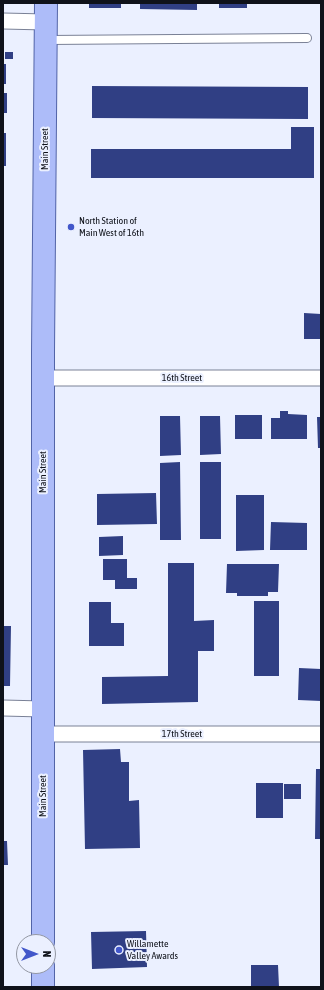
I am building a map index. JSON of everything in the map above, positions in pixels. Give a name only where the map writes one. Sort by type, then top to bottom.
[{"type":"main road","name":"Main Street","points":[[43,934],[46,22]]},
{"type":"main road","points":[[43,974],[43,987]]},
{"type":"street","points":[[3,22],[46,22]]},
{"type":"street","name":"16th Street","points":[[44,378],[321,378]]},
{"type":"street","points":[[3,708],[43,709]]},
{"type":"street","name":"17th Street","points":[[43,734],[321,734]]},
{"type":"lane","points":[[46,22],[306,38]]},
{"type":"building","points":[[89,3],[121,3],[121,8],[89,8]]},
{"type":"building","points":[[140,3],[197,3],[197,10],[140,9]]},
{"type":"building","points":[[219,3],[247,3],[247,8],[219,8]]},
{"type":"building","points":[[5,52],[13,52],[13,59],[5,59]]},
{"type":"building","points":[[3,64],[6,64],[6,84],[3,84]]},
{"type":"building","points":[[92,86],[308,87],[308,119],[92,118]]},
{"type":"building","points":[[3,93],[7,93],[7,113],[3,113]]},
{"type":"building","points":[[291,127],[314,127],[314,178],[91,178],[91,149],[291,149]]},
{"type":"building","points":[[3,133],[6,133],[6,166],[3,166]]},
{"type":"building","points":[[304,313],[321,314],[321,339],[304,339]]},
{"type":"building","points":[[280,411],[288,411],[288,414],[307,415],[307,439],[271,439],[271,418],[280,418]]},
{"type":"building","points":[[235,415],[262,415],[262,439],[235,439]]},
{"type":"building","points":[[160,416],[180,416],[181,455],[160,456]]},
{"type":"building","points":[[200,416],[220,416],[221,454],[200,455]]},
{"type":"building","points":[[317,417],[321,417],[321,448],[318,448]]},
{"type":"building","points":[[180,462],[181,540],[160,540],[160,463]]},
{"type":"building","points":[[200,462],[221,462],[221,539],[200,539]]},
{"type":"building","points":[[156,493],[157,524],[97,525],[97,494]]},
{"type":"building","points":[[236,495],[264,495],[264,550],[236,551]]},
{"type":"building","points":[[271,522],[307,523],[307,550],[270,550]]},
{"type":"building","points":[[123,536],[123,555],[99,556],[99,537]]},
{"type":"building","points":[[103,559],[127,559],[127,578],[137,578],[137,589],[115,589],[115,580],[103,580]]},
{"type":"building","points":[[168,563],[194,563],[194,621],[214,620],[214,651],[198,651],[198,702],[102,704],[102,677],[168,676]]},
{"type":"building","points":[[227,564],[279,564],[278,592],[268,592],[268,596],[237,596],[237,593],[226,593]]},
{"type":"building","points":[[254,601],[279,601],[279,676],[254,676]]},
{"type":"building","points":[[89,602],[111,602],[111,623],[124,623],[124,646],[89,646]]},
{"type":"building","points":[[3,626],[11,626],[10,686],[3,686]]},
{"type":"building","points":[[299,668],[321,669],[321,701],[298,700]]},
{"type":"building","points":[[120,749],[121,762],[129,762],[129,801],[139,800],[140,848],[85,849],[83,750]]},
{"type":"building","points":[[316,769],[321,769],[321,839],[315,839]]},
{"type":"building","points":[[256,783],[283,783],[283,818],[256,818]]},
{"type":"building","points":[[284,784],[301,784],[301,799],[284,799]]},
{"type":"building","points":[[3,841],[7,841],[8,865],[3,865]]},
{"type":"building","name":"Willamette Valley Awards","points":[[146,931],[147,967],[92,969],[91,932]]},
{"type":"building","points":[[251,965],[278,965],[279,987],[251,987]]},
{"type":"place","name":"North Station of Main West of 16th","points":[[71,227]]},
{"type":"place","name":"Willamette Valley Awards","points":[[119,950]]}]
